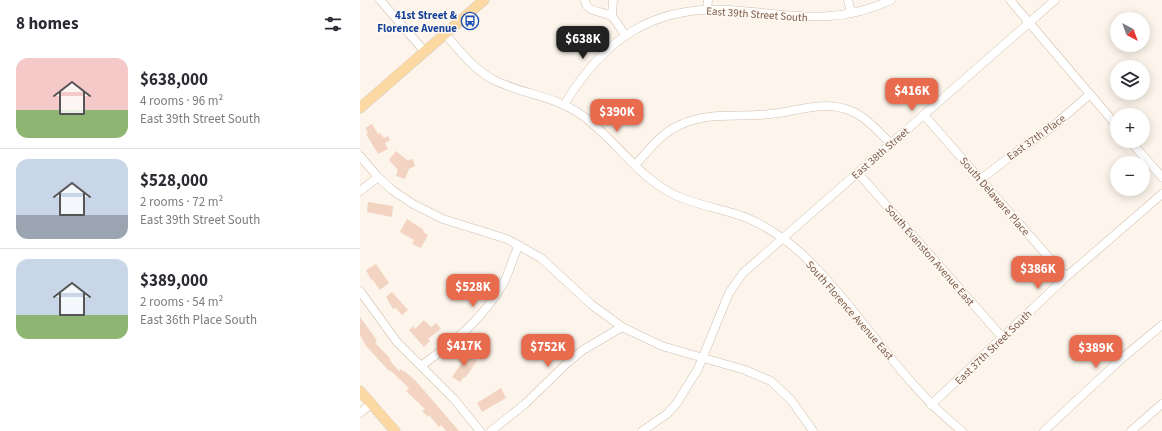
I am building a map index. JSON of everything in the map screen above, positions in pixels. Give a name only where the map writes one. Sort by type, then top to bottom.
[{"type":"main road","points":[[360,108],[484,0]]},
{"type":"main road","points":[[360,391],[395,431]]},
{"type":"street","points":[[380,0],[425,52]]},
{"type":"street","points":[[585,0],[590,9],[612,16]]},
{"type":"street","points":[[613,0],[612,16],[625,35]]},
{"type":"street","points":[[707,10],[708,0]]},
{"type":"street","points":[[848,0],[851,13]]},
{"type":"street","name":"East 39th Street South","points":[[564,105],[576,85],[594,62],[625,35],[663,18],[680,13],[707,10],[810,18],[828,17],[851,13],[891,0]]},
{"type":"street","points":[[1010,0],[1110,118]]},
{"type":"street","name":"East 38th Street","points":[[642,431],[667,414],[676,404],[698,370],[728,295],[743,273],[1055,0]]},
{"type":"street","name":"South Florence Avenue East","points":[[445,34],[475,67],[488,77],[508,86],[551,99],[564,105],[596,126],[651,181],[677,196],[746,218],[782,238],[824,277],[931,405],[962,431]]},
{"type":"street","name":"East 37th Place","points":[[981,179],[1051,128],[1090,95]]},
{"type":"street","points":[[635,166],[667,132],[693,119],[707,116],[744,117],[828,106],[853,111],[876,129],[891,144]]},
{"type":"street","name":"South Delaware Place","points":[[924,115],[1066,277]]},
{"type":"street","points":[[1136,148],[1162,177]]},
{"type":"street","points":[[360,156],[378,176],[403,198],[443,219],[493,234],[519,245],[541,258],[592,305],[622,327],[662,346],[750,371],[771,381],[791,400],[812,431]]},
{"type":"street","name":"South Evanston Avenue East","points":[[858,172],[1002,337]]},
{"type":"street","points":[[360,191],[378,176]]},
{"type":"street","name":"East 37th Street South","points":[[931,405],[1066,277],[1162,194]]},
{"type":"street","points":[[421,366],[461,336],[484,310],[503,283],[519,245]]},
{"type":"street","points":[[360,291],[387,330],[454,399],[480,431]]},
{"type":"street","points":[[1044,431],[1120,360],[1162,325]]},
{"type":"street","points":[[491,431],[525,404],[566,364],[584,350],[622,327]]},
{"type":"street","points":[[360,413],[371,404]]},
{"type":"street","points":[[1131,431],[1162,404]]},
{"type":"building","points":[[372,124],[378,134],[380,133],[384,138],[388,136],[390,140],[385,143],[388,149],[378,154],[366,134],[368,133],[365,128]]},
{"type":"building","points":[[396,151],[407,160],[413,159],[415,166],[409,169],[405,179],[396,176],[398,170],[389,160]]},
{"type":"building","points":[[368,202],[393,206],[392,217],[367,212]]},
{"type":"building","points":[[407,219],[424,230],[423,232],[428,235],[421,248],[412,244],[414,240],[400,232]]},
{"type":"building","points":[[376,264],[389,283],[380,290],[372,279],[371,280],[366,270]]},
{"type":"building","points":[[392,292],[408,310],[402,315],[396,308],[393,309],[386,297]]},
{"type":"building","points":[[360,317],[374,336],[377,342],[375,343],[389,357],[391,362],[399,371],[401,369],[415,380],[459,431],[446,431],[441,425],[439,427],[429,415],[428,417],[422,411],[425,409],[406,391],[409,388],[390,370],[389,371],[366,346],[360,335]]},
{"type":"building","points":[[424,320],[431,327],[436,323],[441,329],[428,339],[430,341],[424,347],[409,330],[413,326],[415,329]]},
{"type":"building","points":[[463,353],[477,361],[465,378],[464,377],[460,382],[452,377],[461,364],[458,360]]},
{"type":"building","points":[[501,388],[506,398],[482,412],[477,403]]},
{"type":"place","name":"41st Street & Florence Avenue","points":[[470,21]]}]
